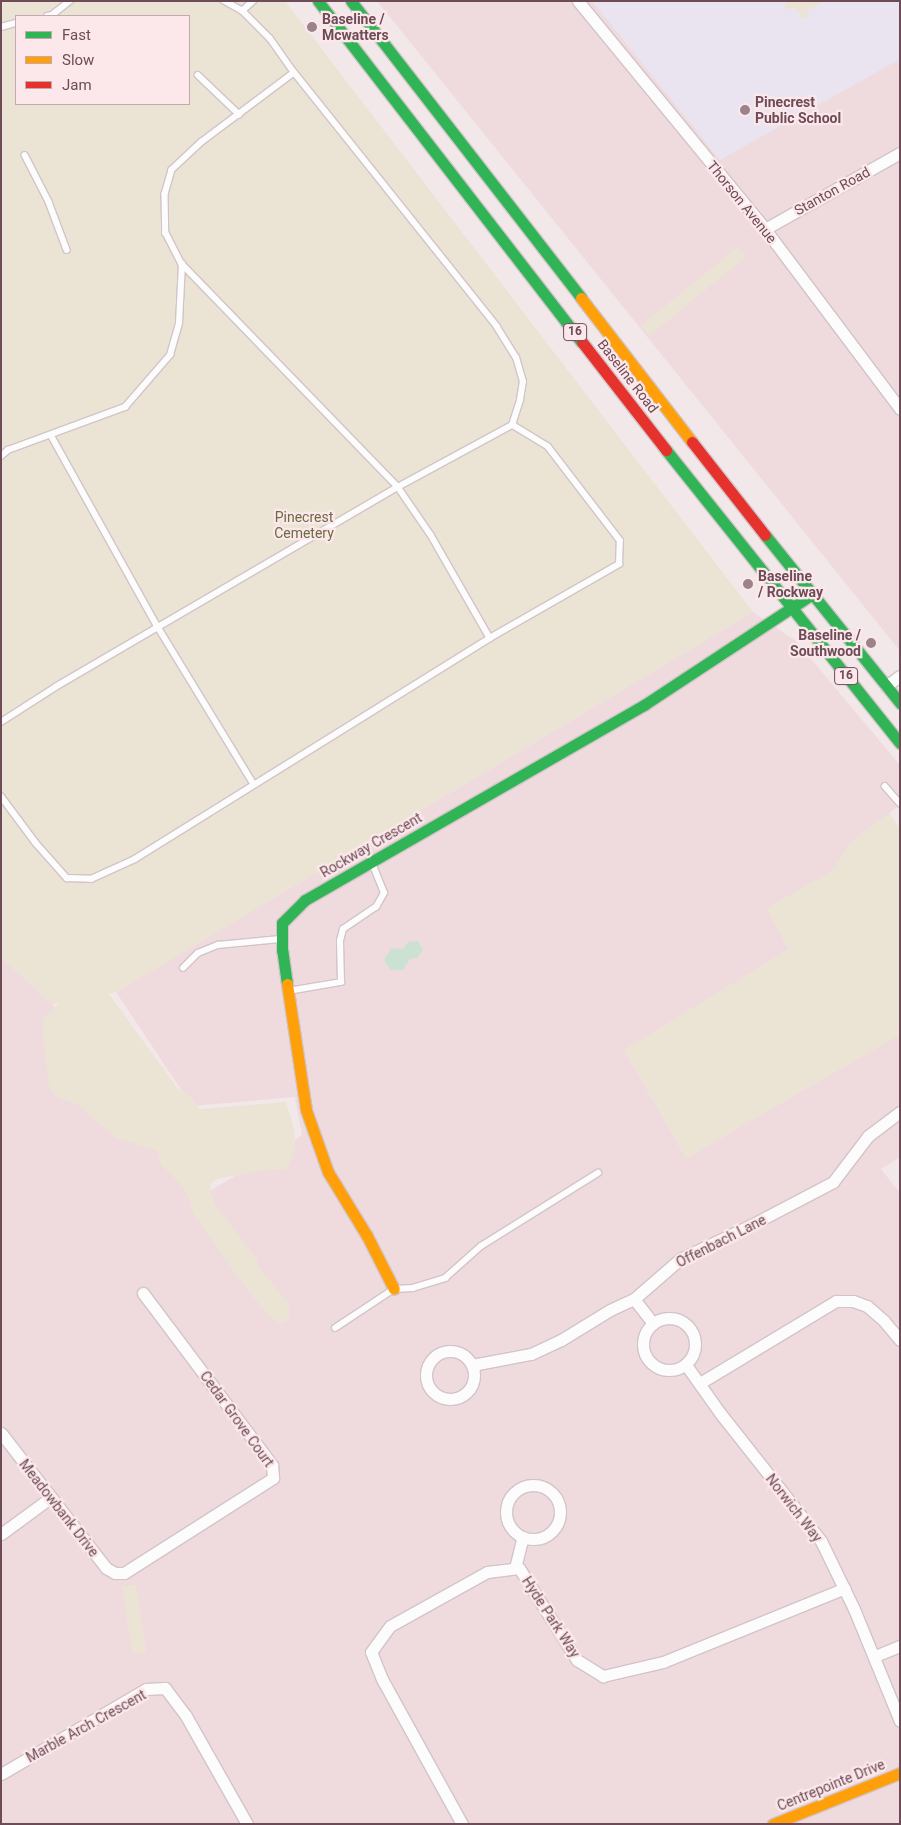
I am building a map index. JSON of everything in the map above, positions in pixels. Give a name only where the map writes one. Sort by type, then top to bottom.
[{"type":"main road","name":"Baseline Road","points":[[318,1],[791,610],[900,743]]},
{"type":"main road","name":"Baseline Road","points":[[351,1],[811,595],[900,703]]},
{"type":"main road","name":"Rockway Crescent","points":[[394,1289],[367,1236],[328,1172],[306,1110],[301,1088],[288,991],[282,923],[305,900],[644,705],[791,610],[811,595]]},
{"type":"main road","name":"Centrepointe Drive","points":[[773,1824],[900,1773]]},
{"type":"street","name":"Thorson Avenue","points":[[578,1],[765,229],[900,409]]},
{"type":"street","name":"Stanton Road","points":[[765,229],[900,153]]},
{"type":"street","points":[[886,686],[900,676]]},
{"type":"street","name":"Offenbach Lane","points":[[472,1365],[531,1354],[634,1299],[680,1258],[752,1225],[833,1182],[868,1136],[900,1112]]},
{"type":"street","name":"Cedar Grove Court","points":[[124,1573],[273,1478],[274,1470],[143,1293]]},
{"type":"street","points":[[634,1299],[653,1323]]},
{"type":"street","points":[[700,1383],[836,1301],[853,1301],[867,1306],[884,1321],[900,1340]]},
{"type":"street","points":[[677,1318],[690,1327],[694,1334],[695,1351],[686,1365],[669,1370],[660,1368],[646,1356],[644,1338],[653,1323],[660,1319],[677,1318]]},
{"type":"street","points":[[455,1352],[462,1354],[472,1365],[473,1381],[464,1394],[448,1399],[441,1397],[429,1386],[427,1371],[433,1358],[440,1354],[455,1352]]},
{"type":"street","name":"Norwich Way","points":[[686,1365],[720,1413],[821,1541],[845,1588],[875,1656],[900,1721]]},
{"type":"street","name":"Meadowbank Drive","points":[[1,1433],[106,1568],[115,1573],[124,1573]]},
{"type":"street","points":[[524,1486],[542,1487],[556,1498],[559,1516],[556,1525],[543,1537],[534,1539],[523,1537],[509,1525],[506,1507],[516,1491],[524,1486]]},
{"type":"street","points":[[1,1534],[50,1498]]},
{"type":"street","points":[[515,1568],[523,1537]]},
{"type":"street","name":"Hyde Park Way","points":[[462,1824],[382,1680],[371,1652],[390,1626],[487,1572],[520,1568],[577,1660],[604,1676],[663,1662],[845,1588]]},
{"type":"street","points":[[875,1656],[900,1646]]},
{"type":"street","name":"Marble Arch Crescent","points":[[1,1774],[146,1690],[165,1688],[186,1716],[247,1824]]},
{"type":"lane","points":[[49,15],[70,1]]},
{"type":"lane","points":[[1,722],[57,686],[398,487],[512,425],[520,400],[522,382],[516,358],[497,327],[294,73],[270,40],[242,11],[224,1]]},
{"type":"lane","points":[[242,11],[253,1]]},
{"type":"lane","points":[[1,27],[15,23]]},
{"type":"lane","points":[[294,73],[202,142],[172,170],[166,194],[166,233],[182,264],[398,487],[431,534],[490,638]]},
{"type":"lane","points":[[198,75],[239,114]]},
{"type":"lane","points":[[25,155],[49,202],[67,250]]},
{"type":"lane","points":[[1,456],[8,450],[125,406],[170,355],[179,323],[182,264]]},
{"type":"lane","points":[[1,796],[36,843],[68,878],[91,879],[135,859],[490,638],[619,564],[620,541],[548,447],[512,425]]},
{"type":"lane","points":[[51,435],[158,627],[254,784]]},
{"type":"lane","points":[[885,786],[900,803]]},
{"type":"lane","points":[[288,991],[340,982],[340,941],[343,929],[376,907],[384,893],[372,863]]},
{"type":"lane","points":[[183,968],[198,953],[218,945],[282,939]]},
{"type":"lane","points":[[335,1328],[394,1289],[413,1288],[445,1278],[481,1246],[598,1173]]},
{"type":"shaded area","points":[[377,1],[900,1],[900,651]]},
{"type":"shaded area","name":"Pinecrest Public School","points":[[592,1],[900,1],[900,59],[720,160]]},
{"type":"shaded area","points":[[753,612],[796,641],[900,765],[900,805],[851,842],[834,870],[767,909],[789,949],[625,1051],[686,1158],[900,1034],[900,1157],[881,1169],[900,1193],[900,1824],[1,1824],[1,957],[52,1004],[205,1194],[302,1135],[295,1097],[192,1106],[116,992]]},
{"type":"shaded area","points":[[418,941],[423,950],[417,958],[410,959],[403,970],[390,970],[384,960],[391,948],[403,949],[408,942]]},
{"type":"green space","name":"Pinecrest Cemetery","points":[[1,1],[285,1],[753,612],[116,992],[109,994],[178,1089],[190,1096],[199,1109],[286,1102],[294,1128],[295,1142],[293,1156],[286,1169],[258,1171],[217,1179],[211,1184],[210,1191],[215,1204],[257,1260],[259,1268],[287,1301],[290,1315],[286,1322],[280,1323],[268,1315],[237,1276],[194,1214],[185,1189],[161,1164],[157,1151],[116,1138],[78,1105],[57,1097],[49,1087],[42,1028],[44,1018],[60,1003],[52,1004],[1,957]]},
{"type":"green space","points":[[785,1],[820,1],[820,4],[808,10],[808,17],[802,18],[795,8],[785,9]]},
{"type":"green space","points":[[738,247],[746,257],[649,336],[641,326]]},
{"type":"green space","points":[[889,813],[900,829],[900,1034],[686,1158],[624,1050],[789,949],[767,909],[833,870],[851,842]]},
{"type":"green space","points":[[136,1585],[147,1652],[133,1654],[122,1587]]},
{"type":"traffic: fast","points":[[318,1],[582,342]]},
{"type":"traffic: fast","points":[[351,1],[581,298]]},
{"type":"traffic: fast","points":[[666,450],[900,743]]},
{"type":"traffic: fast","points":[[765,535],[900,703]]},
{"type":"traffic: fast","points":[[287,984],[282,950],[282,923],[305,900],[644,705],[811,595]]},
{"type":"traffic: slow","points":[[581,298],[692,442]]},
{"type":"traffic: slow","points":[[287,984],[306,1110],[328,1172],[367,1236],[394,1289]]},
{"type":"traffic: slow","points":[[773,1824],[900,1773]]},
{"type":"traffic: jam","points":[[582,342],[666,450]]},
{"type":"traffic: jam","points":[[692,442],[765,535]]},
{"type":"place","name":"Baseline / Mcwatters","points":[[312,27]]},
{"type":"place","name":"Pinecrest Public School","points":[[745,110]]},
{"type":"place","name":"Baseline / Rockway","points":[[748,584]]},
{"type":"place","name":"Baseline / Southwood","points":[[871,643]]}]
